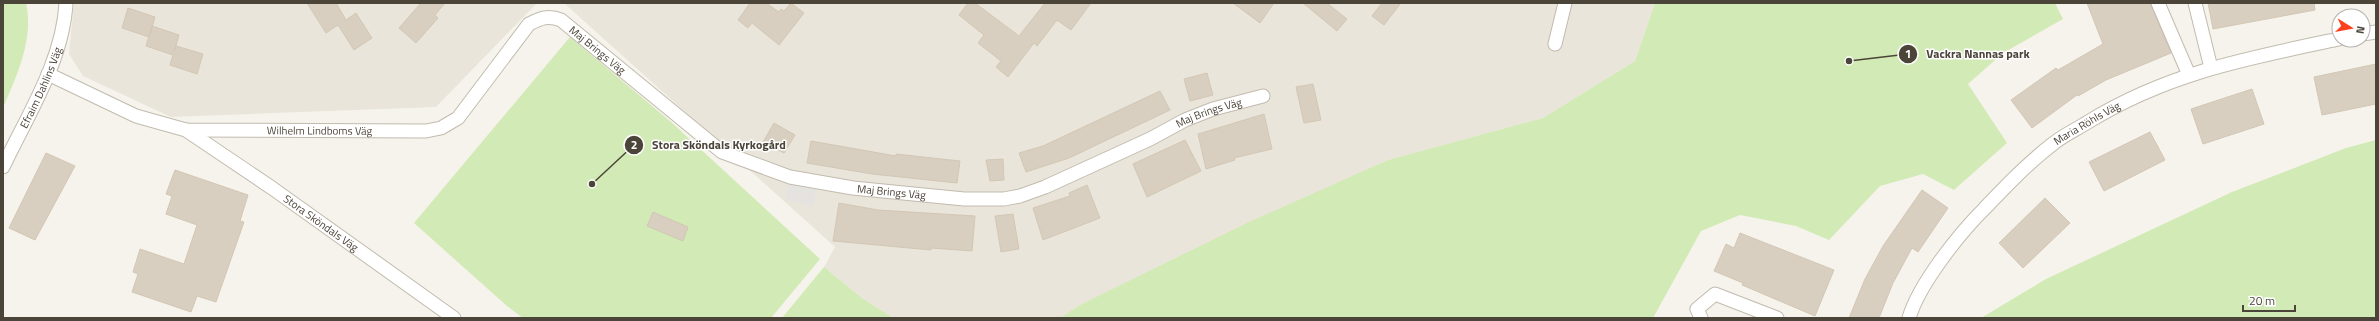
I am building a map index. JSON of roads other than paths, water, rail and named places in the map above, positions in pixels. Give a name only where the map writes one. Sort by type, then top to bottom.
[{"type":"street","name":"Efraim Dahlins Väg","points":[[3,167],[48,74],[62,32],[66,3]]},
{"type":"street","points":[[1555,44],[1565,3]]},
{"type":"street","points":[[2158,3],[2189,75]]},
{"type":"street","points":[[2195,3],[2211,68]]},
{"type":"street","name":"Wilhelm Lindboms Väg","points":[[48,74],[136,116],[186,130],[290,129],[352,132],[426,131],[441,128],[458,118],[469,106],[529,24],[543,17],[552,17]]},
{"type":"street","name":"Maj Brings Väg","points":[[552,17],[561,20],[722,152],[790,177],[854,188],[964,199],[1004,199],[1020,196],[1150,139],[1185,120],[1212,109],[1263,96]]},
{"type":"street","name":"Maria Röhls Väg","points":[[1909,318],[1931,275],[1966,228],[2002,190],[2055,142],[2117,104],[2168,81],[2248,58],[2331,41]]},
{"type":"street","name":"Stora Sköndals Väg","points":[[186,130],[272,188],[454,318]]},
{"type":"street","points":[[1701,318],[1697,309],[1715,294],[1777,318]]},
{"type":"place","name":"Vackra Nannas park","points":[[1849,61]]},
{"type":"place","name":"Stora Sköndals Kyrkogård","points":[[592,184]]}]
